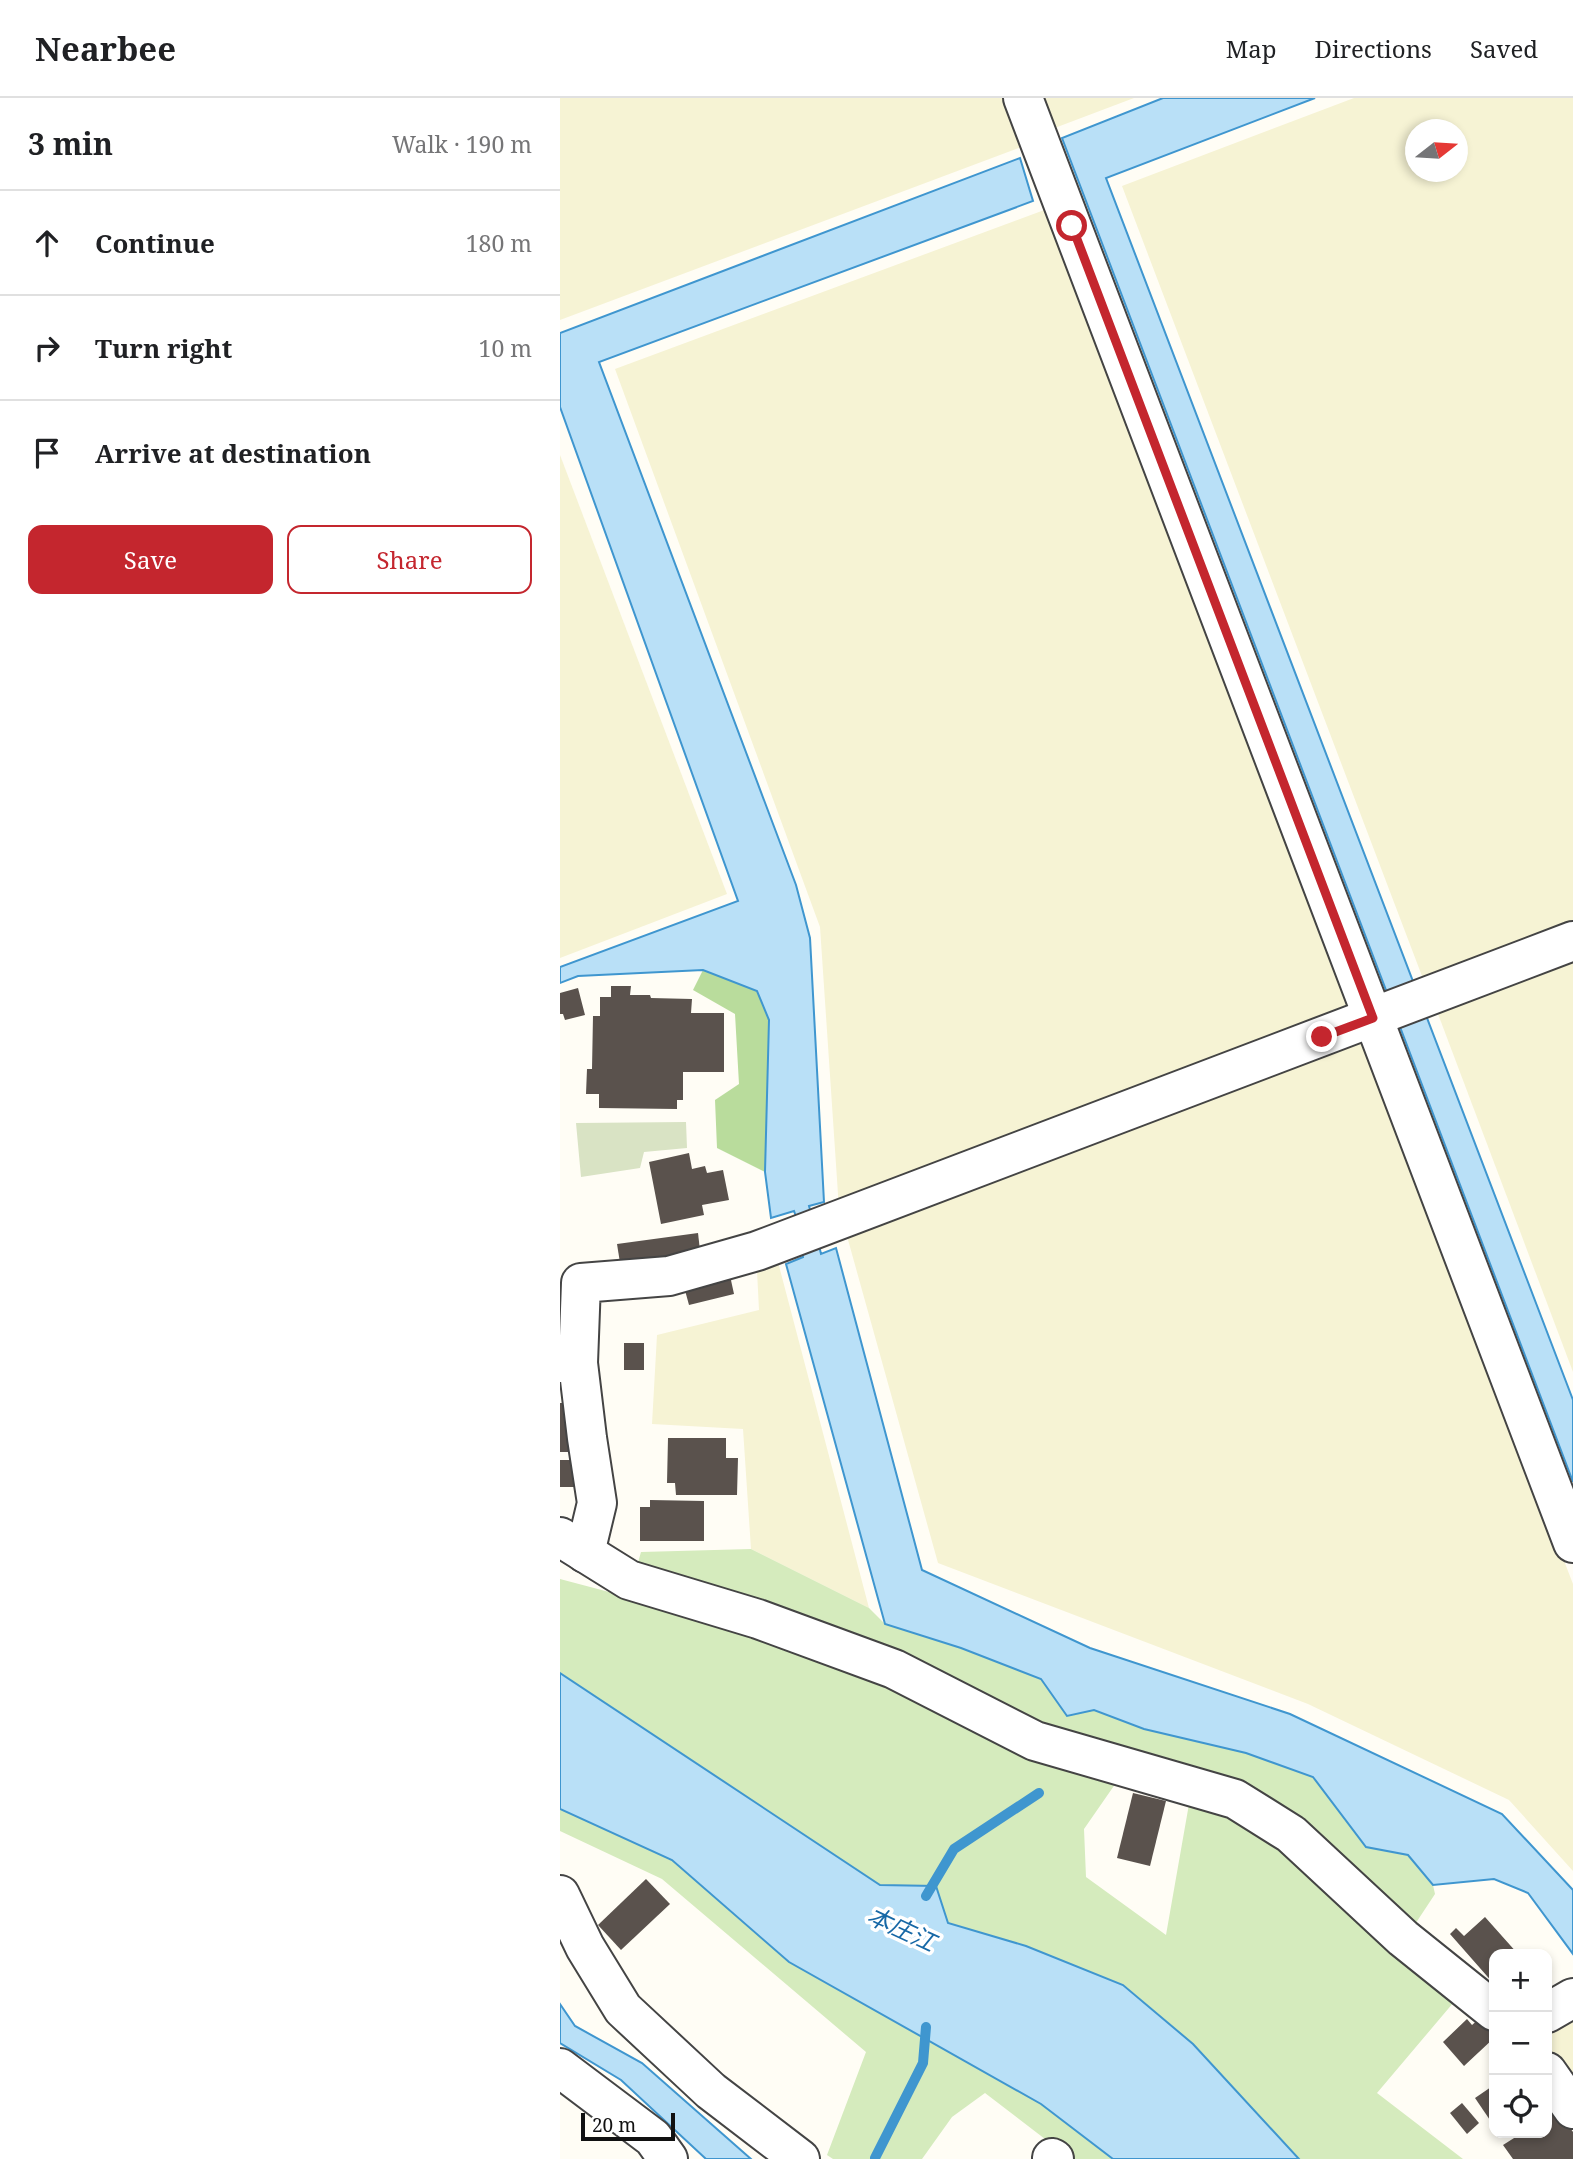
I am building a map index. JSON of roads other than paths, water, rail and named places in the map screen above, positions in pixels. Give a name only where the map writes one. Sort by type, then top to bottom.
[{"type":"street","points":[[1023,98],[1379,1015],[1573,1543]]},
{"type":"street","points":[[1489,2007],[1403,1938],[1291,1834],[1235,1800],[1035,1741],[894,1669],[758,1619],[629,1580],[573,1545],[597,1503],[569,1363],[581,1283],[669,1276],[757,1251],[1573,941]]},
{"type":"street","points":[[560,1895],[585,1947],[623,2009],[711,2091],[800,2159]]},
{"type":"street","points":[[1552,2009],[1573,1998]]},
{"type":"street","points":[[560,2068],[653,2138],[668,2159]]},
{"type":"street","points":[[1549,2075],[1573,2109]]},
{"type":"water","points":[[1163,98],[1315,98],[1106,178],[1573,1400],[1573,1482],[1062,138]]},
{"type":"water","points":[[1020,158],[1033,201],[599,362],[796,885],[810,938],[824,1202],[809,1206],[812,1217],[798,1222],[794,1211],[771,1218],[765,1172],[769,1020],[757,991],[703,970],[578,976],[560,983],[560,967],[738,901],[560,407],[560,333]]},
{"type":"water","points":[[818,1241],[821,1254],[836,1248],[922,1570],[1090,1648],[1290,1714],[1502,1814],[1573,1890],[1573,1954],[1528,1893],[1494,1879],[1433,1885],[1408,1855],[1366,1847],[1313,1777],[1246,1753],[1144,1729],[1094,1710],[1067,1716],[1041,1679],[961,1648],[885,1624],[786,1264],[803,1257],[801,1244]]},
{"type":"water","name":"本庄江","points":[[560,1673],[880,1885],[936,1886],[948,1923],[1026,1946],[1123,1985],[1193,2044],[1299,2159],[1113,2159],[1041,2104],[789,1962],[672,1860],[560,1809]]},
{"type":"water","points":[[560,2004],[575,2026],[642,2063],[751,2159],[706,2159],[621,2080],[560,2043]]},
{"type":"waterway","points":[[926,1896],[954,1849],[1039,1793]]},
{"type":"waterway","points":[[875,2158],[923,2063],[926,2027]]}]
